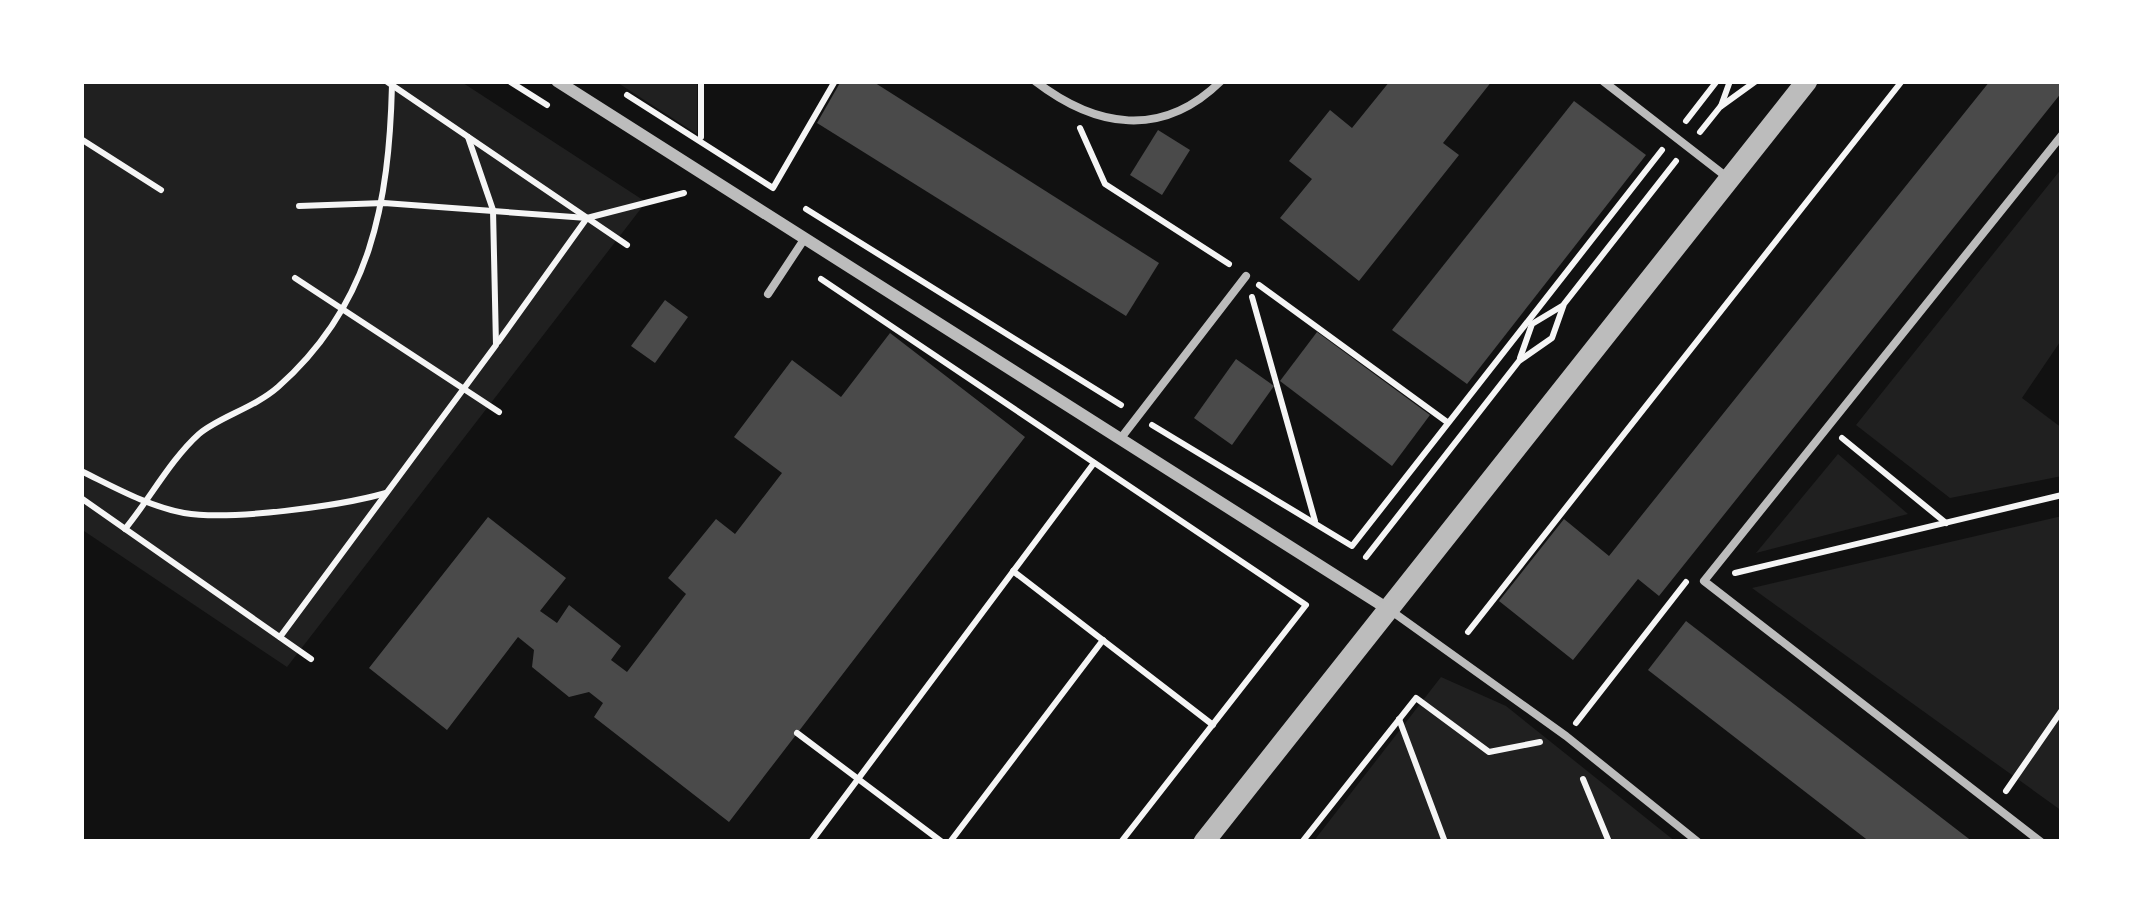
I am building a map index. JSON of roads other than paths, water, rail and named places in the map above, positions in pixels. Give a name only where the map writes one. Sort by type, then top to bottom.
[{"type":"street","points":[[556,81],[1388,609]]},
{"type":"street","points":[[1204,842],[1807,81]]},
{"type":"lane","points":[[1035,81],[1071,109],[1126,122],[1174,113],[1221,81]]},
{"type":"lane","points":[[1603,81],[1730,179]]},
{"type":"lane","points":[[2041,842],[1704,580],[2062,135]]},
{"type":"lane","points":[[768,294],[805,238]]},
{"type":"lane","points":[[1120,440],[1246,276]]},
{"type":"lane","points":[[1388,609],[1566,736],[1698,842]]}]
